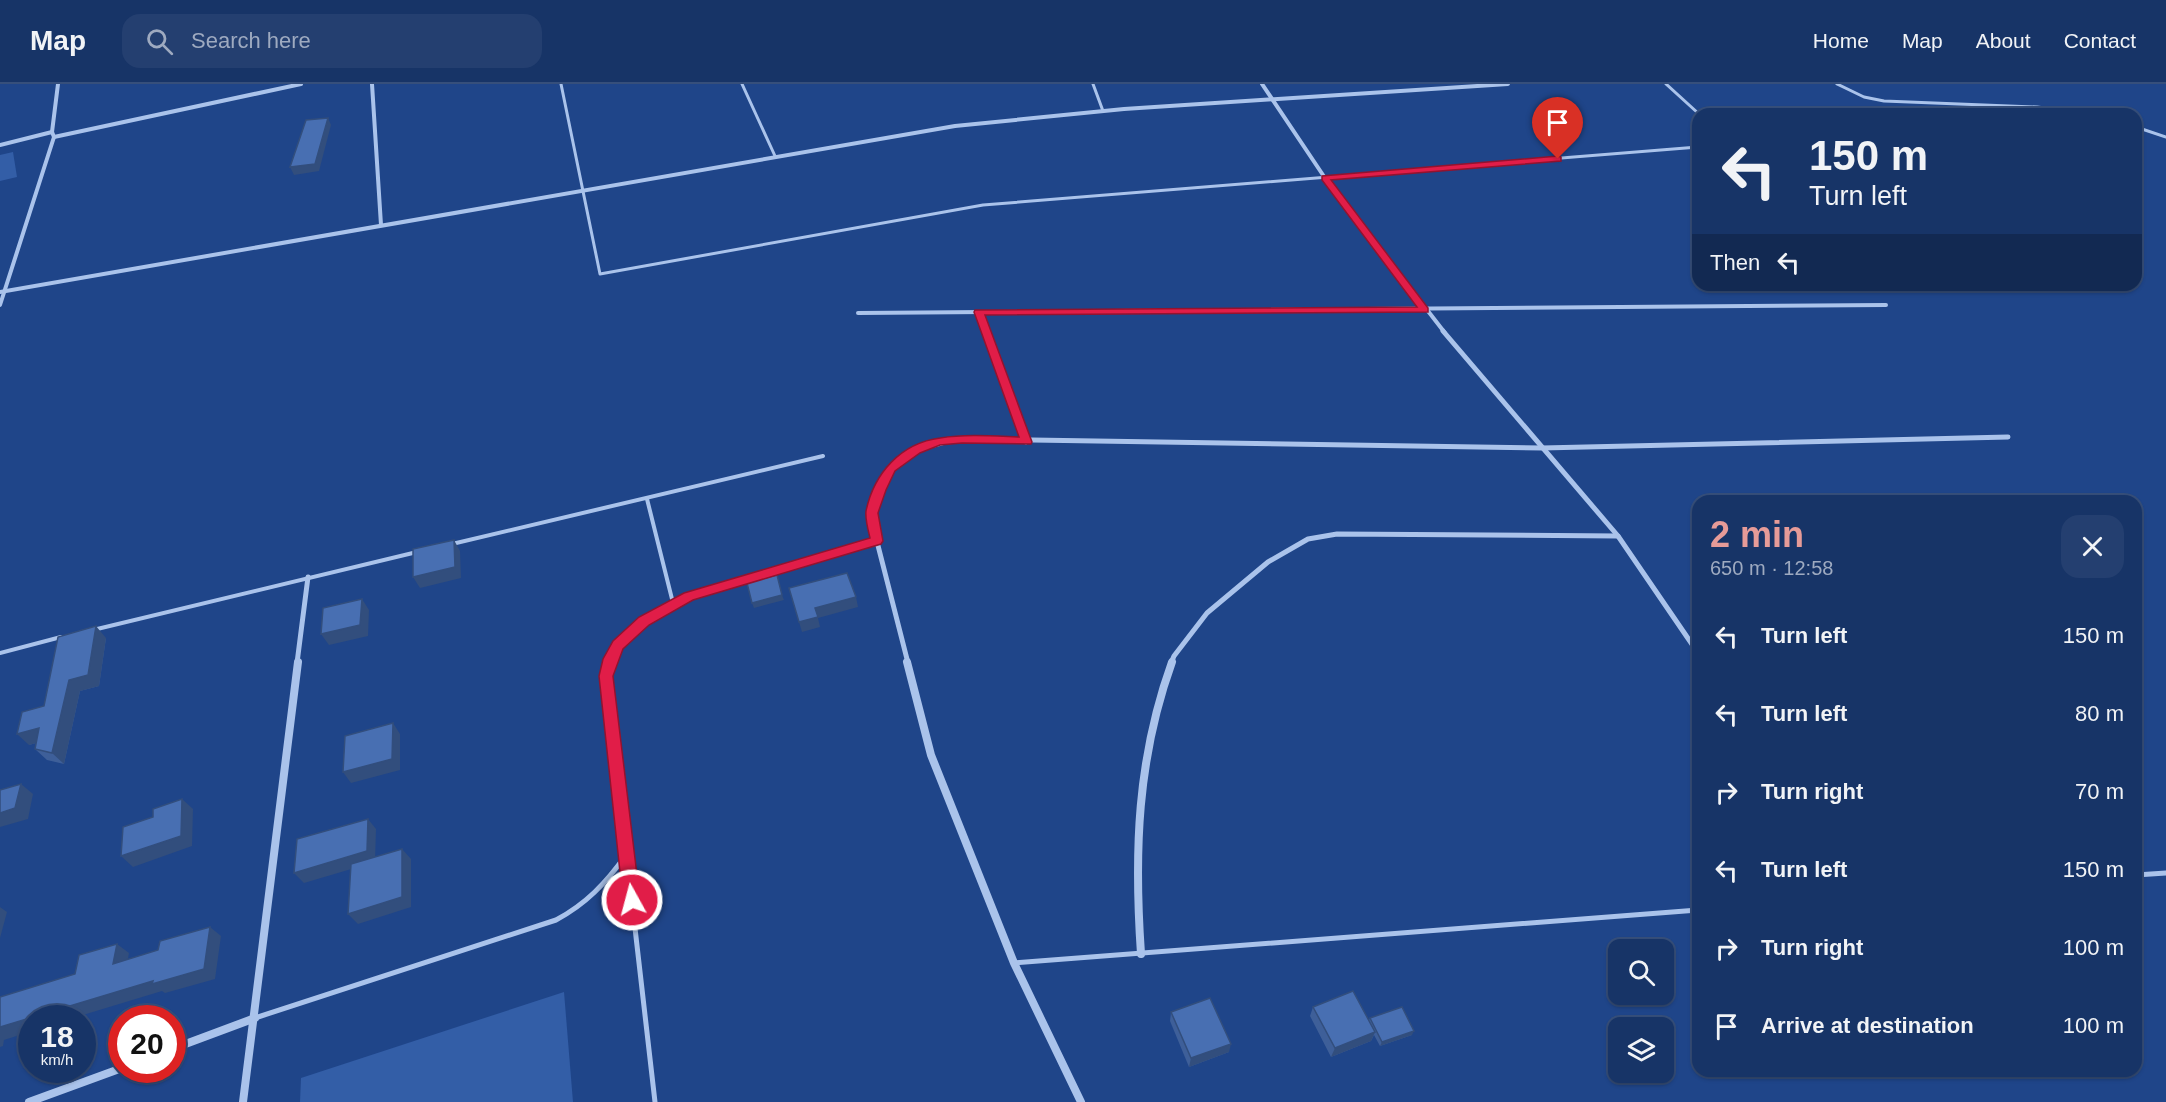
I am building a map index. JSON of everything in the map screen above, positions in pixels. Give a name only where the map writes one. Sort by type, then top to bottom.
[{"type":"street","points":[[0,305],[53,134],[58,84]]},
{"type":"street","points":[[0,145],[301,84]]},
{"type":"street","points":[[372,84],[381,225]]},
{"type":"street","points":[[1262,84],[1325,178],[1425,310],[1618,536],[1692,644]]},
{"type":"street","points":[[0,292],[956,126],[1103,111],[1508,84]]},
{"type":"street","points":[[858,313],[1886,305]]},
{"type":"street","points":[[979,312],[1026,442]]},
{"type":"street","points":[[1081,1102],[1014,963],[931,755],[876,541],[872,513],[890,469],[901,458],[938,442],[962,439],[1026,442],[1542,448],[2008,437]]},
{"type":"street","points":[[1141,954],[1137,894],[1139,806],[1157,703],[1174,656],[1206,614],[1268,562],[1308,539],[1337,534],[1618,536]]},
{"type":"street","points":[[243,1102],[308,577]]},
{"type":"street","points":[[186,1044],[255,1018]]},
{"type":"street","points":[[29,1102],[108,1073]]},
{"type":"lane","points":[[561,84],[600,274],[983,206],[1692,147]]},
{"type":"lane","points":[[742,84],[775,156]]},
{"type":"lane","points":[[1094,84],[1103,111]]},
{"type":"lane","points":[[1666,84],[1693,108]]},
{"type":"lane","points":[[1837,84],[1864,97],[1884,101],[2045,108]]},
{"type":"lane","points":[[2142,129],[2166,137]]},
{"type":"lane","points":[[448,545],[823,456]]},
{"type":"lane","points":[[647,499],[674,603]]},
{"type":"lane","points":[[655,1102],[606,676],[611,659],[618,645],[644,621],[689,596],[876,541]]},
{"type":"lane","points":[[83,632],[425,550]]},
{"type":"lane","points":[[0,653],[72,635]]},
{"type":"lane","points":[[255,1018],[556,920],[587,902],[626,855]]},
{"type":"lane","points":[[2142,875],[2166,873]]},
{"type":"lane","points":[[1014,963],[1692,910]]},
{"type":"shaded area","points":[[13,152],[17,177],[0,181],[0,155]]},
{"type":"shaded area","points":[[564,992],[573,1102],[300,1102],[301,1078]]},
{"type":"building","points":[[328,118],[315,164],[290,167],[306,120]]},
{"type":"building","points":[[454,540],[455,567],[413,577],[413,549]]},
{"type":"building","points":[[847,573],[856,597],[815,608],[818,617],[799,622],[789,588]]},
{"type":"building","points":[[777,575],[782,595],[752,603],[747,583]]},
{"type":"building","points":[[362,599],[360,625],[321,634],[323,608]]},
{"type":"building","points":[[96,626],[88,675],[69,680],[52,753],[35,749],[39,728],[17,734],[22,712],[44,706],[58,637]]},
{"type":"building","points":[[393,723],[392,759],[343,772],[345,736]]},
{"type":"building","points":[[21,784],[15,808],[0,813],[0,790]]},
{"type":"building","points":[[182,799],[181,836],[121,856],[123,827],[153,817],[153,809]]},
{"type":"building","points":[[368,819],[367,851],[294,873],[297,839]]},
{"type":"building","points":[[402,849],[402,897],[348,914],[351,864]]},
{"type":"building","points":[[210,927],[204,969],[152,984],[153,981],[73,1005],[18,1005],[18,1022],[0,1027],[0,997],[75,974],[79,955],[117,944],[113,964],[158,950],[160,941]]},
{"type":"building","points":[[1353,991],[1375,1032],[1335,1048],[1313,1007]]},
{"type":"building","points":[[1210,998],[1231,1044],[1191,1058],[1171,1012]]},
{"type":"building","points":[[1402,1007],[1414,1031],[1382,1042],[1370,1018]]},
{"type":"route","points":[[632,900],[606,676],[618,645],[644,621],[689,596],[876,541],[872,513],[880,490],[890,469],[901,458],[915,450],[938,442],[962,439],[1026,442],[979,312],[1425,310],[1325,178],[1558,159]]}]
